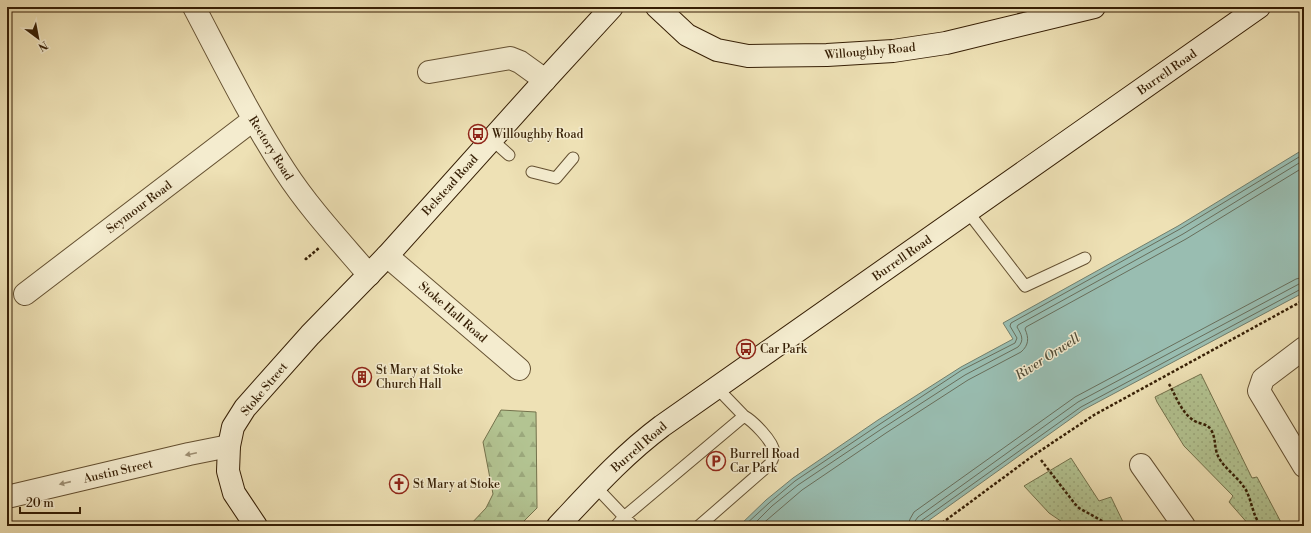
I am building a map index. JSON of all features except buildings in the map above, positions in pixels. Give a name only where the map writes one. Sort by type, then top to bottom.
[{"type":"street","name":"Rectory Road","points":[[194,7],[253,120],[285,172],[312,209],[369,275]]},
{"type":"street","name":"Belstead Road","points":[[369,275],[388,256],[491,139],[612,7]]},
{"type":"street","name":"Willoughby Road","points":[[657,7],[687,34],[717,50],[748,56],[828,55],[900,50],[946,43],[1094,7]]},
{"type":"street","name":"Burrell Road","points":[[558,526],[596,486],[649,435],[1259,7]]},
{"type":"street","points":[[429,72],[510,58],[520,62],[545,80]]},
{"type":"street","name":"Seymour Road","points":[[25,294],[253,120]]},
{"type":"street","name":"Stoke Hall Road","points":[[388,256],[520,369]]},
{"type":"street","name":"Stoke Street","points":[[256,526],[234,493],[228,471],[233,427],[245,408],[310,335],[369,275]]},
{"type":"street","points":[[1304,348],[1263,379],[1259,391],[1304,466]]},
{"type":"street","name":"Austin Street","points":[[7,496],[230,446]]},
{"type":"street","points":[[1141,465],[1184,526]]},
{"type":"lane","points":[[491,139],[509,155]]},
{"type":"lane","points":[[532,172],[556,178],[574,158]]},
{"type":"lane","points":[[968,212],[1025,286],[1085,258]]},
{"type":"lane","points":[[699,526],[770,464],[773,459],[774,451],[767,438],[751,420],[744,416],[717,388]]},
{"type":"lane","points":[[616,526],[624,517],[744,416]]},
{"type":"lane","points":[[596,486],[633,526]]},
{"type":"path","points":[[938,526],[1034,455],[1094,415],[1304,300]]},
{"type":"path","points":[[1169,384],[1187,414],[1194,420],[1210,428],[1213,432],[1219,459],[1236,477],[1247,493],[1255,516],[1261,526]]},
{"type":"path","points":[[1041,460],[1075,504],[1079,508],[1104,522],[1106,526]]},
{"type":"green space","points":[[1201,374],[1252,478],[1257,477],[1283,526],[1250,526],[1229,502],[1233,496],[1184,446],[1157,402],[1155,397]]},
{"type":"green space","points":[[501,410],[536,412],[537,508],[519,526],[469,526],[486,508],[493,494],[483,442]]},
{"type":"green space","points":[[1071,458],[1099,501],[1111,497],[1125,526],[1068,526],[1049,513],[1024,486]]},
{"type":"water","name":"River Orwell","points":[[1304,149],[1304,291],[1299,295],[1083,410],[921,526],[739,526],[766,500],[793,478],[878,420],[961,367],[1013,339],[1003,323],[1178,226]]},
{"type":"place","name":"Willoughby Road","points":[[478,134]]},
{"type":"place","name":"Car Park","points":[[746,349]]},
{"type":"place","name":"St Mary at Stoke Church Hall","points":[[362,377]]},
{"type":"place","name":"Burrell Road Car Park","points":[[716,461]]},
{"type":"place","name":"St Mary at Stoke","points":[[399,484]]}]
